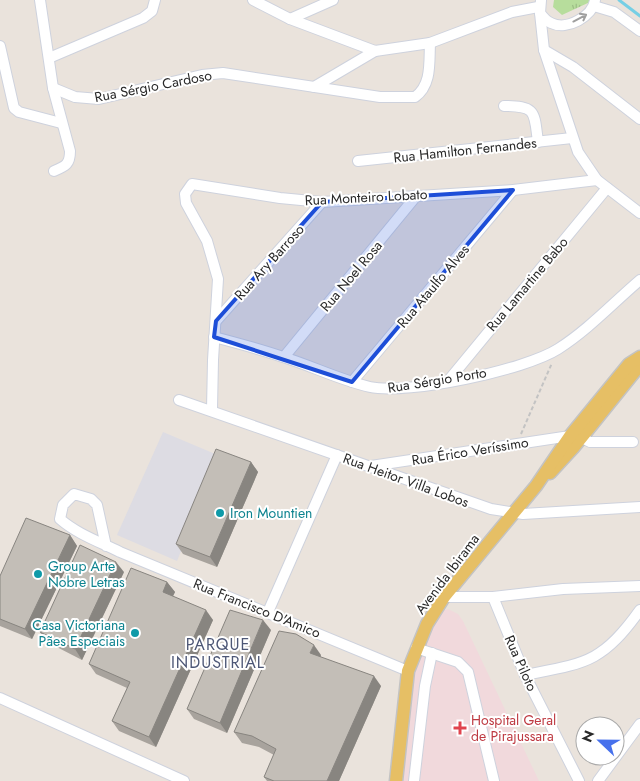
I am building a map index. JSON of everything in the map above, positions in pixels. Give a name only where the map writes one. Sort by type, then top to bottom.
[{"type":"main road","name":"Avenida Ibirama","points":[[576,437],[629,364],[640,357]]},
{"type":"main road","name":"Avenida Ibirama","points":[[396,781],[408,671],[427,624],[444,597],[576,437],[640,365]]},
{"type":"street","points":[[40,0],[53,88],[70,151],[70,160],[66,166],[54,171]]},
{"type":"street","points":[[49,58],[144,18],[152,11],[155,0]]},
{"type":"street","points":[[253,0],[290,19],[375,51]]},
{"type":"street","points":[[290,19],[333,0]]},
{"type":"street","points":[[542,36],[548,29],[581,18],[591,11],[595,3],[614,12],[640,31]]},
{"type":"street","points":[[540,7],[546,20],[557,25]]},
{"type":"street","points":[[540,7],[544,50],[572,138],[583,162],[597,180],[640,213]]},
{"type":"street","points":[[314,87],[375,51],[430,43],[512,12],[540,7]]},
{"type":"street","name":"Rua Sérgio Cardoso","points":[[53,88],[74,97],[99,99],[202,75],[223,73],[380,97],[415,97],[424,88],[427,81],[430,43]]},
{"type":"street","points":[[0,46],[14,108],[31,116],[61,122]]},
{"type":"street","points":[[544,50],[573,67],[640,119]]},
{"type":"street","points":[[504,106],[523,106],[530,109],[534,114],[538,142]]},
{"type":"street","name":"Rua Hamilton Fernandes","points":[[358,161],[572,138]]},
{"type":"street","name":"Rua Monteiro Lobato","points":[[212,409],[218,278],[208,241],[186,203],[185,194],[188,187],[197,183],[280,198],[322,202],[513,190],[597,180]]},
{"type":"street","name":"Rua Lamartine Babo","points":[[448,381],[607,188]]},
{"type":"street","name":"Rua Ataulfo Alves","points":[[352,382],[513,190]]},
{"type":"street","name":"Rua Noel Rosa","points":[[284,357],[418,195]]},
{"type":"street","name":"Rua Ary Barroso","points":[[216,321],[322,202]]},
{"type":"street","name":"Rua Sérgio Porto","points":[[214,337],[284,357],[352,382],[392,389],[448,381],[520,365],[558,349],[640,280]]},
{"type":"street","name":"Rua Heitor Villa Lobos","points":[[179,400],[212,409],[464,501],[513,514],[640,507]]},
{"type":"street","name":"Rua Érico Veríssimo","points":[[370,466],[517,443],[576,437],[590,442],[633,442]]},
{"type":"street","points":[[268,612],[337,455]]},
{"type":"street","name":"Rua Francisco D'Amico","points":[[106,546],[97,505],[92,499],[74,494],[63,505],[60,520],[69,527],[106,546],[408,671]]},
{"type":"street","points":[[444,597],[493,597],[563,589],[640,586]]},
{"type":"street","name":"Rua Piloto","points":[[493,597],[525,675],[579,781]]},
{"type":"street","points":[[525,675],[594,659],[616,641],[640,610]]},
{"type":"street","points":[[416,648],[458,662],[468,672],[494,781]]},
{"type":"street","points":[[414,781],[426,678],[432,653]]},
{"type":"street","points":[[0,698],[163,776],[184,781]]},
{"type":"street","points":[[598,781],[640,724]]},
{"type":"path","points":[[517,443],[558,349]]},
{"type":"highlighted area","points":[[513,190],[352,382],[214,337],[216,321],[322,202]]},
{"type":"shaded area","points":[[163,432],[220,456],[177,561],[117,535]]},
{"type":"shaded area","name":"Hospital Geral de Pirajussara","points":[[448,609],[458,614],[463,621],[539,781],[402,781],[412,679],[429,635],[443,611]]},
{"type":"green space","points":[[554,0],[590,0],[590,2],[562,15],[553,7]]},
{"type":"building","name":"Iron Mountien","points":[[216,449],[251,462],[210,557],[176,544]]},
{"type":"building","name":"Group Arte Nobre Letras","points":[[26,518],[70,535],[25,629],[0,619],[0,576]]},
{"type":"building","points":[[80,545],[116,562],[75,649],[40,632]]},
{"type":"building","points":[[131,568],[167,582],[163,592],[206,610],[149,737],[112,721],[130,682],[89,664]]},
{"type":"building","points":[[230,610],[263,620],[220,723],[187,709]]},
{"type":"building","points":[[279,631],[296,634],[314,645],[310,653],[374,676],[327,781],[274,781],[264,777],[276,749],[252,736],[234,732]]},
{"type":"waterway","points":[[619,0],[640,16]]},
{"type":"place","name":"Iron Mountien","points":[[220,513]]},
{"type":"place","name":"Group Arte Nobre Letras","points":[[38,574]]},
{"type":"place","name":"Casa Victoriana Pães Especiais","points":[[135,633]]},
{"type":"place","name":"Hospital Geral de Pirajussara","points":[[460,728]]},
{"type":"district","name":"PARQUE INDUSTRIAL","points":[[218,653]]}]
